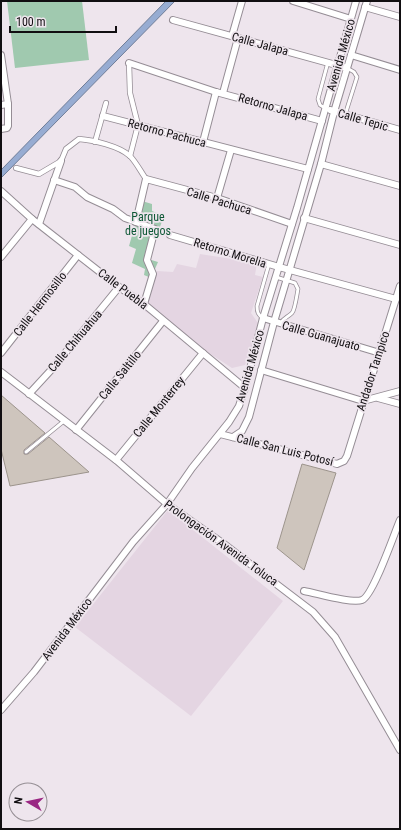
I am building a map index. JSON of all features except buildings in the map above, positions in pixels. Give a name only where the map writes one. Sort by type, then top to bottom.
[{"type":"street","name":"Retorno Jalapa","points":[[219,92],[235,37],[242,1]]},
{"type":"street","points":[[294,1],[351,19]]},
{"type":"street","name":"Avenida México","points":[[1,710],[34,672],[133,542],[167,504],[192,468],[229,422],[239,406],[263,318],[292,224],[356,1]]},
{"type":"street","points":[[366,4],[400,17]]},
{"type":"street","name":"Avenida México","points":[[233,437],[242,431],[249,417],[261,370],[277,323],[287,280],[334,112],[366,4]]},
{"type":"street","name":"Calle Jalapa","points":[[173,20],[347,68]]},
{"type":"street","points":[[1,55],[4,105],[8,126],[7,128],[1,129]]},
{"type":"street","points":[[351,55],[400,70]]},
{"type":"street","name":"Retorno Jalapa","points":[[129,64],[219,92],[322,121]]},
{"type":"street","points":[[129,64],[130,93],[138,126],[130,156]]},
{"type":"street","points":[[203,142],[219,92]]},
{"type":"street","points":[[96,142],[106,103]]},
{"type":"street","name":"Calle Tepic","points":[[326,108],[334,112],[400,130]]},
{"type":"street","name":"Retorno Pachuca","points":[[103,116],[308,169]]},
{"type":"street","points":[[39,224],[66,150],[79,139],[112,147],[130,156],[146,179],[136,222]]},
{"type":"street","points":[[217,198],[231,150]]},
{"type":"street","points":[[16,168],[39,174],[61,161]]},
{"type":"street","points":[[320,164],[400,186]]},
{"type":"street","name":"Calle Pachuca","points":[[146,179],[217,198],[292,224]]},
{"type":"street","points":[[54,180],[71,185],[87,197],[113,209],[125,218],[154,227],[155,230],[147,260],[153,274],[144,304]]},
{"type":"street","name":"Calle Puebla","points":[[1,191],[32,219],[119,287],[144,304],[245,388]]},
{"type":"street","points":[[304,218],[400,245]]},
{"type":"street","points":[[1,257],[32,219]]},
{"type":"street","name":"Retorno Morelia","points":[[170,235],[290,270]]},
{"type":"street","name":"Calle Hermosillo","points":[[2,349],[78,255]]},
{"type":"street","points":[[290,270],[396,299]]},
{"type":"street","name":"Andador Tampico","points":[[347,456],[400,286]]},
{"type":"street","name":"Calle Chihuahua","points":[[29,394],[52,369],[119,287]]},
{"type":"street","name":"Calle Guanajuato","points":[[263,318],[380,353]]},
{"type":"street","name":"Calle Saltillo","points":[[76,430],[164,321]]},
{"type":"street","name":"Calle Monterrey","points":[[116,460],[203,353]]},
{"type":"street","points":[[261,370],[363,402],[400,391]]},
{"type":"street","name":"Prolongación Avenida Toluca","points":[[1,372],[116,460],[167,504],[224,544],[313,612],[335,637],[400,750]]},
{"type":"street","points":[[378,398],[400,404]]},
{"type":"street","name":"Calle San Luis Potosí","points":[[220,434],[337,464],[344,461],[347,456]]},
{"type":"street","points":[[304,591],[356,601],[363,600],[369,594],[375,583],[400,520]]},
{"type":"lane","points":[[326,108],[320,105],[318,99],[328,62]]},
{"type":"lane","points":[[345,115],[357,77],[354,72],[347,68]]},
{"type":"lane","points":[[263,318],[258,313],[258,306],[269,264]]},
{"type":"lane","points":[[276,277],[296,283],[298,289],[291,314],[277,323]]},
{"type":"lane","points":[[26,452],[64,421]]},
{"type":"shaded area","points":[[200,254],[257,263],[255,275],[263,277],[251,313],[258,323],[251,350],[245,365],[232,368],[137,306],[157,271],[173,272],[177,264],[196,268]]},
{"type":"shaded area","points":[[168,510],[283,601],[191,716],[75,627]]},
{"type":"green space","points":[[7,1],[82,1],[89,60],[15,68]]},
{"type":"green space","name":"Parque de juegos","points":[[142,201],[152,204],[152,211],[164,216],[148,259],[158,262],[151,278],[144,275],[145,269],[132,263],[136,249],[129,246]]},
{"type":"water","points":[[166,1],[175,1],[2,177],[1,170]]}]
